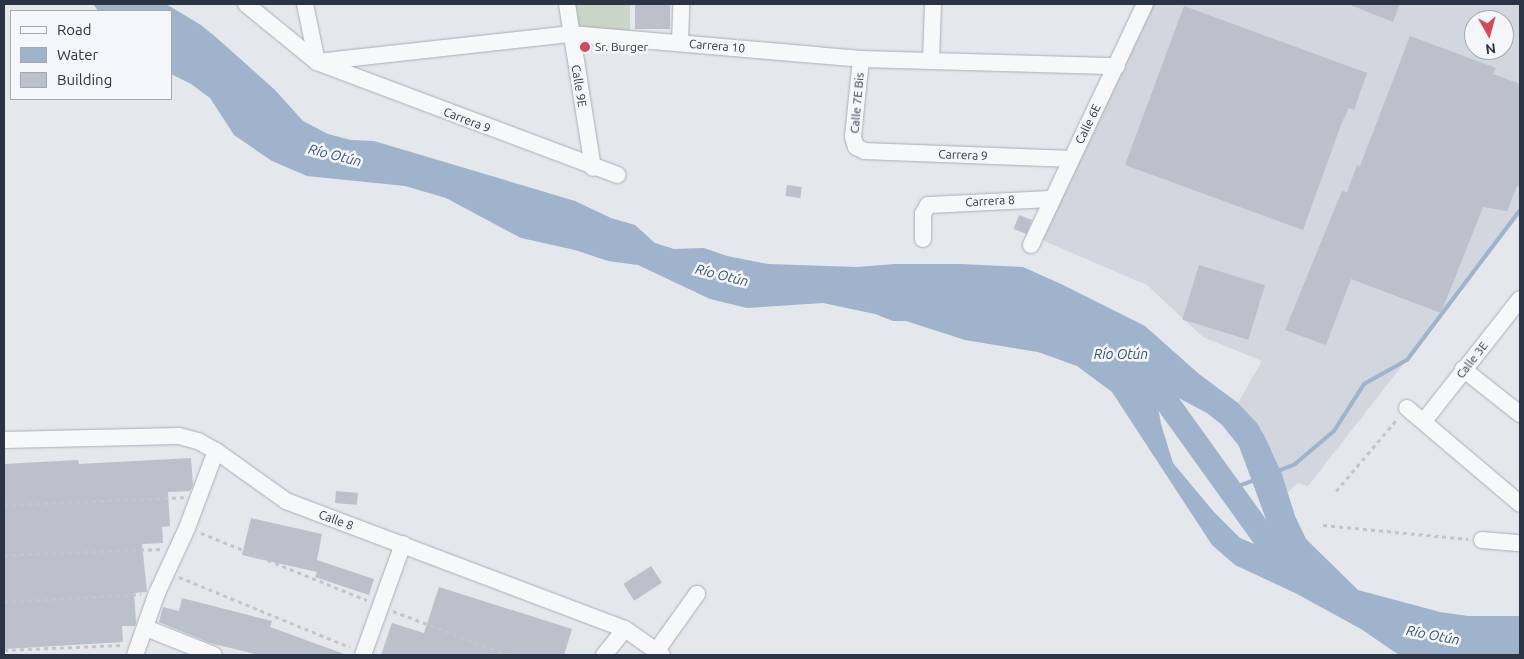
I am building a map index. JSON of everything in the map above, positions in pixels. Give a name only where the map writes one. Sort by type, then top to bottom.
[{"type":"street","name":"Carrera 9","points":[[246,4],[317,62],[593,168],[618,175]]},
{"type":"street","points":[[305,4],[317,62]]},
{"type":"street","name":"Calle 9E","points":[[567,4],[593,168]]},
{"type":"street","points":[[680,42],[681,4]]},
{"type":"street","points":[[931,61],[933,4]]},
{"type":"street","name":"Calle 6E","points":[[1031,245],[1145,4]]},
{"type":"street","name":"Carrera 10","points":[[317,62],[571,34],[861,59],[1117,66]]},
{"type":"street","name":"Calle 7E Bis","points":[[856,147],[853,137],[861,59]]},
{"type":"street","name":"Carrera 9","points":[[856,147],[865,151],[1071,159]]},
{"type":"street","name":"Carrera 8","points":[[923,239],[923,214],[928,205],[1052,198]]},
{"type":"street","name":"Calle 3E","points":[[1424,422],[1463,369],[1520,300]]},
{"type":"street","points":[[1463,369],[1520,414]]},
{"type":"street","points":[[1407,408],[1520,504]]},
{"type":"street","name":"Calle 8","points":[[4,440],[179,436],[198,441],[216,451],[286,501],[626,629],[659,653]]},
{"type":"street","points":[[137,650],[157,593],[187,528],[216,451]]},
{"type":"street","points":[[1482,540],[1520,543]]},
{"type":"street","points":[[364,654],[403,544]]},
{"type":"street","points":[[659,653],[697,594]]},
{"type":"street","points":[[146,628],[214,655]]},
{"type":"street","points":[[604,655],[626,629]]},
{"type":"path","points":[[1336,492],[1407,408]]},
{"type":"path","points":[[4,505],[198,496]]},
{"type":"path","points":[[1323,525],[1482,540]]},
{"type":"path","points":[[187,528],[508,655]]},
{"type":"path","points":[[4,555],[178,548]]},
{"type":"path","points":[[167,572],[364,654]]},
{"type":"path","points":[[4,602],[157,593]]},
{"type":"path","points":[[4,650],[137,650]]},
{"type":"shaded area","points":[[1145,4],[1520,4],[1520,215],[1308,486],[1298,483],[1288,492],[1265,437],[1257,423],[1238,403],[1262,361],[1203,337],[1147,285],[1035,237]]},
{"type":"green space","points":[[567,4],[630,4],[630,39],[571,34]]},
{"type":"water","name":"Río Otún","points":[[93,4],[166,4],[201,25],[275,90],[303,121],[328,134],[351,140],[374,141],[575,201],[611,218],[635,225],[655,243],[674,249],[704,248],[727,256],[768,264],[857,267],[895,264],[961,264],[1023,267],[1145,326],[1199,374],[1238,403],[1257,423],[1265,437],[1282,474],[1295,516],[1306,539],[1358,590],[1440,612],[1468,616],[1520,616],[1520,655],[1399,655],[1361,629],[1297,594],[1235,565],[1212,545],[1112,392],[1077,366],[1038,352],[965,340],[906,321],[893,321],[875,314],[823,303],[747,308],[710,299],[638,265],[608,261],[575,250],[521,238],[446,198],[405,186],[307,176],[272,161],[234,135],[210,98],[191,84],[172,74],[172,10],[97,10]],"holes":[[[932,285],[988,288],[1056,299],[1088,313],[1088,317],[976,306],[935,298],[926,292]],[[1154,385],[1207,413],[1222,425],[1239,446],[1274,541],[1264,548],[1240,538],[1214,512],[1173,463],[1161,424]]]},
{"type":"building","points":[[635,4],[670,4],[670,29],[635,29]]},
{"type":"building","points":[[1348,4],[1400,4],[1393,22]]},
{"type":"building","points":[[1184,6],[1367,73],[1354,110],[1349,108],[1342,122],[1303,230],[1125,165]]},
{"type":"building","points":[[1410,36],[1464,56],[1464,60],[1474,60],[1496,68],[1493,74],[1520,84],[1520,187],[1517,186],[1507,211],[1483,207],[1441,313],[1351,279],[1326,345],[1285,330],[1342,191],[1347,192],[1357,165],[1360,166]]},
{"type":"building","points":[[787,185],[802,187],[800,198],[785,196]]},
{"type":"building","points":[[1019,215],[1032,220],[1027,234],[1014,229]]},
{"type":"building","points":[[1199,265],[1265,285],[1248,340],[1182,320]]},
{"type":"building","points":[[191,458],[193,485],[190,491],[168,492],[170,526],[162,527],[163,543],[142,544],[147,592],[134,593],[136,623],[135,626],[122,626],[123,642],[4,649],[4,464],[78,460],[79,464]]},
{"type":"building","points":[[336,491],[358,493],[357,505],[335,503]]},
{"type":"building","points":[[251,518],[322,534],[317,560],[374,579],[369,595],[315,577],[317,572],[242,555]]},
{"type":"building","points":[[651,566],[662,583],[634,601],[623,584]]},
{"type":"building","points":[[439,587],[572,629],[564,655],[381,655],[392,623],[424,633]]},
{"type":"building","points":[[182,598],[272,621],[270,627],[347,655],[259,655],[210,643],[159,622],[163,607],[179,611]]},
{"type":"waterway","points":[[1278,471],[1295,464],[1334,431],[1364,384],[1407,360],[1520,210]]},
{"type":"waterway","name":"Río Otún","points":[[894,291],[991,297],[1033,303],[1089,316],[1115,334]]},
{"type":"waterway","name":"Río Otún","points":[[1138,358],[1154,384],[1269,544],[1293,567]]},
{"type":"waterway","points":[[1230,489],[1257,479]]},
{"type":"place","name":"Sr. Burger","points":[[585,47]]}]
